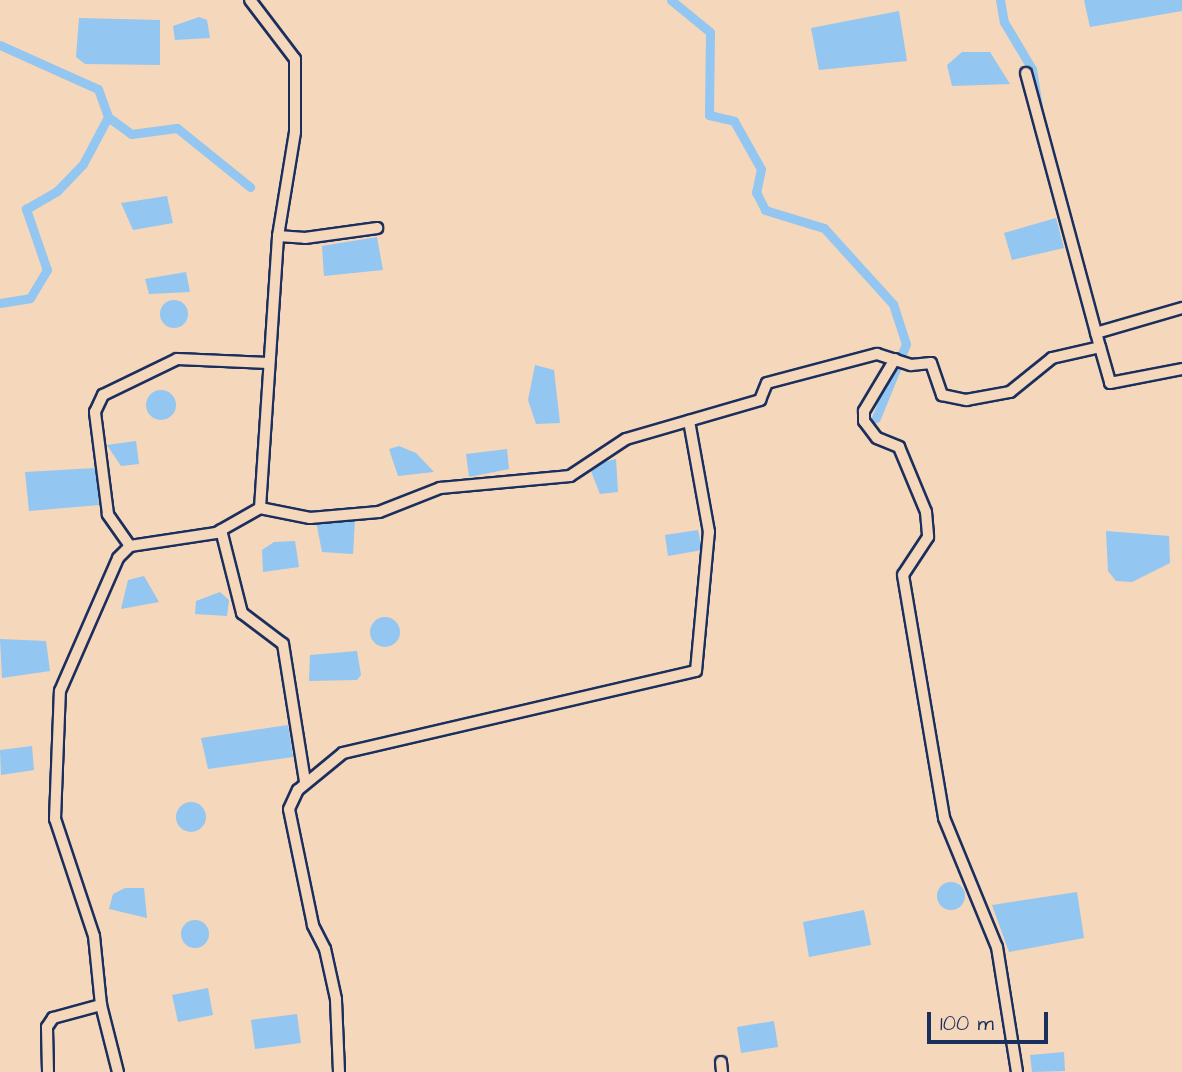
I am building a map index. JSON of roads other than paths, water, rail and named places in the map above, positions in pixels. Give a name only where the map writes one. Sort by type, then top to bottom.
[{"type":"street","points":[[250,0],[295,59],[295,132],[278,236],[260,508]]},
{"type":"street","points":[[1026,72],[1111,383],[1182,369]]},
{"type":"street","points":[[278,236],[305,238],[377,228]]},
{"type":"street","points":[[1096,333],[1182,308]]},
{"type":"street","points":[[118,1072],[101,1004],[94,936],[55,819],[60,691],[118,558],[130,546],[221,530],[260,508],[310,518],[379,512],[440,488],[570,476],[626,439],[760,400],[767,383],[877,354],[911,365],[932,363],[942,395],[966,400],[1010,392],[1052,358],[1100,347]]},
{"type":"street","points":[[130,546],[108,514],[95,412],[103,394],[185,357],[269,363]]},
{"type":"street","points":[[895,359],[864,411],[864,421],[877,438],[899,447],[926,512],[928,537],[903,575],[944,818],[996,947],[1017,1072]]},
{"type":"street","points":[[338,1072],[336,999],[325,949],[313,925],[289,809],[305,782],[339,754],[696,671],[709,531],[689,421]]},
{"type":"street","points":[[221,530],[242,613],[283,643],[305,782]]},
{"type":"street","points":[[48,1072],[47,1027],[53,1018],[101,1004]]},
{"type":"water","points":[[1084,0],[1182,0],[1182,11],[1090,27]]},
{"type":"water","points":[[899,11],[907,61],[819,70],[811,28]]},
{"type":"water","points":[[199,17],[207,20],[210,38],[175,40],[173,26]]},
{"type":"water","points":[[79,18],[160,20],[160,65],[85,64],[76,57]]},
{"type":"water","points":[[962,52],[990,52],[1010,84],[952,86],[947,65]]},
{"type":"water","points":[[167,196],[173,223],[133,230],[121,203]]},
{"type":"water","points":[[1056,218],[1064,248],[1012,260],[1004,233]]},
{"type":"water","points":[[377,237],[383,270],[324,276],[322,246]]},
{"type":"water","points":[[186,272],[190,292],[149,294],[145,279]]},
{"type":"water","points":[[174,300],[184,304],[188,314],[184,324],[174,328],[164,324],[160,314],[164,304]]},
{"type":"water","points":[[535,365],[554,370],[560,423],[536,424],[528,400]]},
{"type":"water","points":[[161,390],[172,394],[176,405],[172,416],[161,420],[150,416],[146,405],[150,394]]},
{"type":"water","points":[[136,441],[139,464],[121,466],[107,445]]},
{"type":"water","points":[[399,446],[416,453],[434,472],[398,476],[389,449]]},
{"type":"water","points":[[507,449],[509,469],[469,477],[466,454]]},
{"type":"water","points":[[616,459],[618,492],[600,494],[589,466]]},
{"type":"water","points":[[96,468],[99,505],[29,511],[25,472]]},
{"type":"water","points":[[355,519],[353,554],[322,552],[316,521]]},
{"type":"water","points":[[698,530],[702,550],[668,556],[665,535]]},
{"type":"water","points":[[1106,531],[1169,536],[1170,563],[1132,582],[1116,581],[1108,571]]},
{"type":"water","points":[[295,541],[299,567],[263,572],[262,550],[274,542]]},
{"type":"water","points":[[144,576],[159,602],[121,609],[128,580]]},
{"type":"water","points":[[220,592],[229,600],[227,616],[195,614],[196,601]]},
{"type":"water","points":[[385,617],[396,621],[400,632],[396,643],[385,647],[374,643],[370,632],[374,621]]},
{"type":"water","points":[[0,639],[46,641],[50,671],[2,678]]},
{"type":"water","points":[[357,651],[361,675],[357,680],[309,681],[310,655]]},
{"type":"water","points":[[288,725],[293,757],[208,769],[201,738]]},
{"type":"water","points":[[32,746],[34,770],[1,775],[0,750]]},
{"type":"water","points":[[191,802],[202,806],[206,817],[202,828],[191,832],[180,828],[176,817],[180,806]]},
{"type":"water","points":[[951,882],[961,886],[965,896],[961,906],[951,910],[941,906],[937,896],[941,886]]},
{"type":"water","points":[[125,888],[144,888],[147,918],[109,909],[113,894]]},
{"type":"water","points":[[1077,892],[1084,938],[1009,952],[992,905]]},
{"type":"water","points":[[864,910],[871,945],[809,957],[803,922]]},
{"type":"water","points":[[195,920],[205,924],[209,934],[205,944],[195,948],[185,944],[181,934],[185,924]]},
{"type":"water","points":[[208,988],[213,1015],[178,1022],[172,995]]},
{"type":"water","points":[[297,1014],[301,1043],[255,1049],[251,1020]]},
{"type":"water","points":[[774,1021],[778,1047],[741,1053],[737,1027]]},
{"type":"water","points":[[1064,1052],[1065,1071],[1032,1072],[1030,1055]]},
{"type":"waterway","points":[[671,0],[710,32],[709,115],[734,121],[761,169],[756,192],[765,210],[824,228],[893,304],[906,344],[876,418]]},
{"type":"waterway","points":[[1000,0],[1004,22],[1032,69],[1038,105]]},
{"type":"waterway","points":[[0,45],[98,89],[108,117],[131,134],[177,128],[250,187]]},
{"type":"waterway","points":[[0,303],[30,298],[47,270],[26,209],[57,191],[83,164],[108,117]]}]
